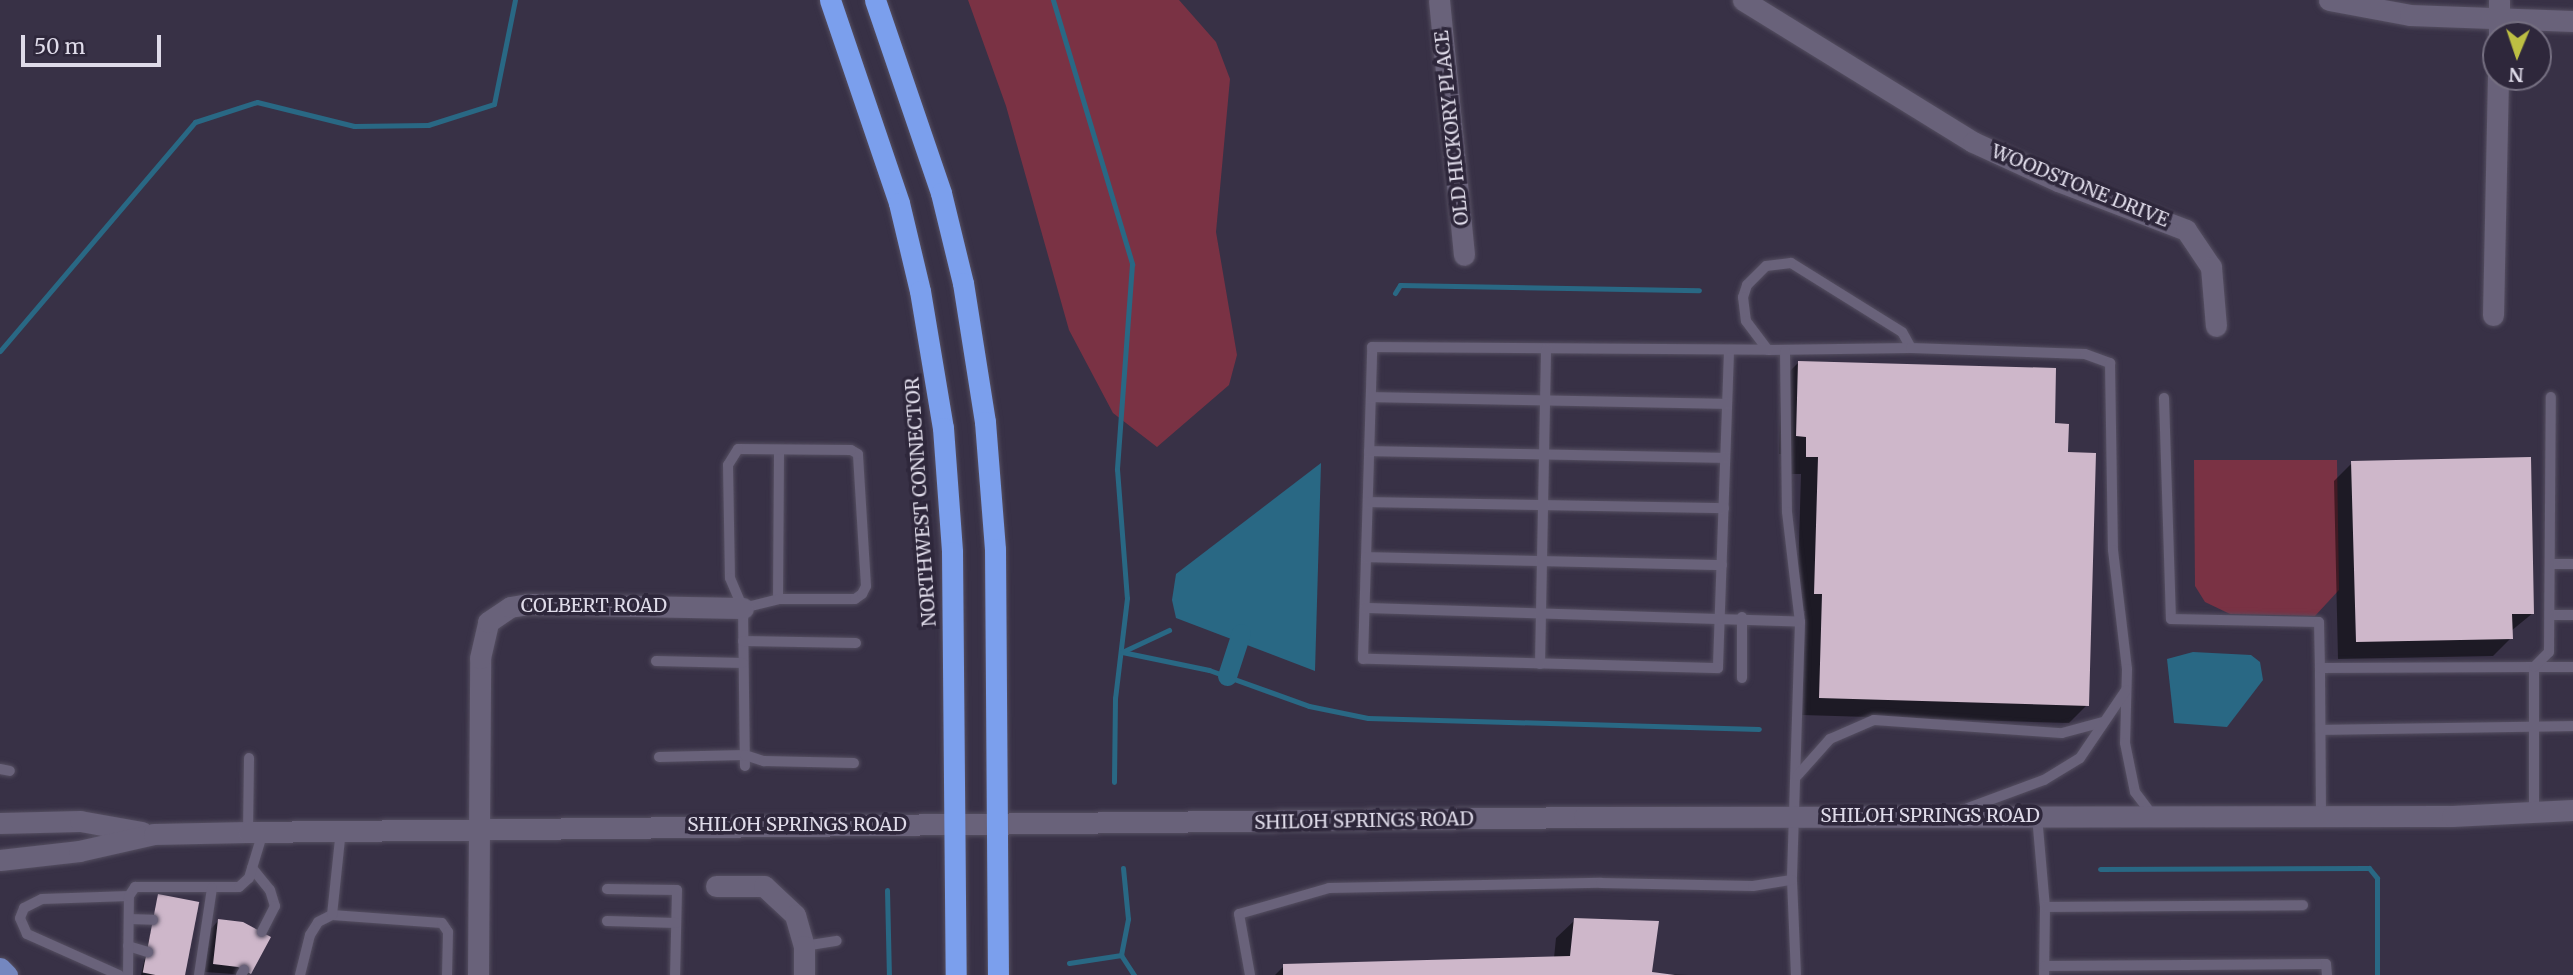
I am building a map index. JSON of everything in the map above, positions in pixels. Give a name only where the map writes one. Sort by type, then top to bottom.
[{"type":"highway","name":"NORTHWEST CONNECTOR","points":[[830,0],[893,182],[932,355],[952,552],[956,975]]},
{"type":"highway","points":[[875,0],[934,171],[975,348],[995,549],[998,975]]},
{"type":"main road","points":[[0,968],[7,975]]},
{"type":"street","name":"OLD HICKORY PLACE","points":[[1439,0],[1464,255]]},
{"type":"street","name":"WOODSTONE DRIVE","points":[[1743,0],[1973,142],[2058,181],[2186,230],[2211,267],[2216,326]]},
{"type":"street","points":[[2329,0],[2410,15],[2573,21]]},
{"type":"street","points":[[2493,315],[2498,91]]},
{"type":"street","name":"COLBERT ROAD","points":[[478,975],[482,828],[480,658],[484,630],[498,612],[528,604],[743,608]]},
{"type":"street","name":"SHILOH SPRINGS ROAD","points":[[0,860],[79,850],[154,834],[341,830],[1795,817],[2452,817],[2534,810],[2573,810]]},
{"type":"street","name":"SHILOH SPRINGS ROAD","points":[[0,823],[80,821],[154,834]]},
{"type":"street","points":[[716,886],[764,886],[795,915],[804,946],[804,975]]},
{"type":"lane","points":[[1768,350],[1752,333],[1743,297],[1755,275],[1778,263],[1807,271],[1902,332],[1910,348]]},
{"type":"lane","points":[[1729,351],[1718,668],[1363,659],[1373,347],[1729,351],[1910,348],[2085,354],[2110,363],[2113,550],[2126,690],[2128,763],[2135,792],[2153,816]]},
{"type":"lane","points":[[1540,664],[1546,349]]},
{"type":"lane","points":[[1785,351],[1787,512],[1800,622],[1792,880],[1796,975]]},
{"type":"lane","points":[[1371,397],[1727,404]]},
{"type":"lane","points":[[2534,810],[2534,667],[2549,652],[2552,615],[2551,397]]},
{"type":"lane","points":[[2164,398],[2171,619],[2319,622],[2321,817]]},
{"type":"lane","points":[[743,608],[778,599],[855,599],[866,586],[858,454],[851,450],[738,449],[729,465],[730,578],[743,608],[745,760]]},
{"type":"lane","points":[[778,599],[779,450]]},
{"type":"lane","points":[[1369,451],[1725,458]]},
{"type":"lane","points":[[1368,502],[1724,508]]},
{"type":"lane","points":[[1366,557],[1722,565]]},
{"type":"lane","points":[[2552,564],[2573,564]]},
{"type":"lane","points":[[1365,608],[1720,616],[1800,622]]},
{"type":"lane","points":[[2552,615],[2573,615]]},
{"type":"lane","points":[[1742,617],[1742,677]]},
{"type":"lane","points":[[743,641],[856,643]]},
{"type":"lane","points":[[656,662],[743,663]]},
{"type":"lane","points":[[2320,668],[2573,667]]},
{"type":"lane","points":[[1945,817],[2064,769],[2080,758],[2126,690]]},
{"type":"lane","points":[[1797,777],[1830,739],[1874,720],[2062,733],[2103,722]]},
{"type":"lane","points":[[2320,730],[2573,726]]},
{"type":"lane","points":[[659,757],[854,762]]},
{"type":"lane","points":[[128,975],[129,896],[135,887],[239,887],[252,867],[255,832],[249,758]]},
{"type":"lane","points":[[2037,816],[2045,907],[2045,970],[2326,964],[2327,975]]},
{"type":"lane","points":[[332,915],[341,830]]},
{"type":"lane","points":[[252,867],[270,890],[275,906],[262,932]]},
{"type":"lane","points":[[1250,975],[1239,914],[1329,888],[1627,883],[1753,886],[1792,880]]},
{"type":"lane","points":[[200,969],[200,927],[212,888]]},
{"type":"lane","points":[[607,889],[677,890],[675,975]]},
{"type":"lane","points":[[119,975],[27,934],[20,918],[24,908],[41,899],[129,896]]},
{"type":"lane","points":[[2045,907],[2303,905]]},
{"type":"lane","points":[[300,975],[310,935],[318,922],[332,915],[442,923],[448,932],[447,975]]},
{"type":"lane","points":[[129,919],[153,920]]},
{"type":"lane","points":[[607,921],[676,923]]},
{"type":"lane","points":[[804,946],[837,941]]},
{"type":"lane","points":[[128,946],[148,951]]},
{"type":"lane","points":[[188,961],[200,969]]},
{"type":"shaded area","points":[[968,0],[1179,0],[1216,42],[1230,79],[1216,232],[1237,355],[1229,385],[1157,447],[1113,413],[1069,330],[1006,106]]},
{"type":"shaded area","points":[[2194,460],[2337,460],[2339,590],[2315,616],[2230,614],[2205,602],[2195,586]]},
{"type":"water","points":[[1321,463],[1315,671],[1176,618],[1172,600],[1176,574]]},
{"type":"water","points":[[2193,652],[2251,655],[2260,662],[2263,680],[2227,727],[2174,723],[2167,659]]},
{"type":"building","points":[[1798,361],[2056,368],[2055,423],[2069,424],[2068,452],[2096,453],[2089,706],[1819,698],[1822,594],[1814,594],[1818,457],[1806,457],[1806,437],[1796,436]]},
{"type":"building","points":[[2531,457],[2534,614],[2512,614],[2513,639],[2356,642],[2351,461]]},
{"type":"building","points":[[158,894],[199,902],[185,975],[143,973]]},
{"type":"building","points":[[1574,918],[1659,921],[1652,972],[1675,975],[1283,975],[1283,964],[1570,956]]},
{"type":"building","points":[[218,919],[243,922],[271,937],[251,974],[238,967],[213,964]]},
{"type":"waterway","points":[[0,351],[195,122],[257,102],[354,126],[428,125],[494,104],[515,0]]},
{"type":"waterway","points":[[1053,0],[1132,264],[1117,469],[1127,598],[1115,698],[1114,782]]},
{"type":"waterway","points":[[1395,293],[1400,285],[1699,290]]},
{"type":"waterway","points":[[1122,652],[1169,630]]},
{"type":"waterway","points":[[1227,676],[1241,633]]},
{"type":"waterway","points":[[1122,652],[1209,670],[1309,706],[1368,718],[1759,729]]},
{"type":"waterway","points":[[1123,868],[1128,919],[1121,955],[1134,975]]},
{"type":"waterway","points":[[2100,869],[2369,868],[2377,878],[2377,975]]},
{"type":"waterway","points":[[887,890],[889,975]]},
{"type":"waterway","points":[[1069,963],[1121,955]]}]
